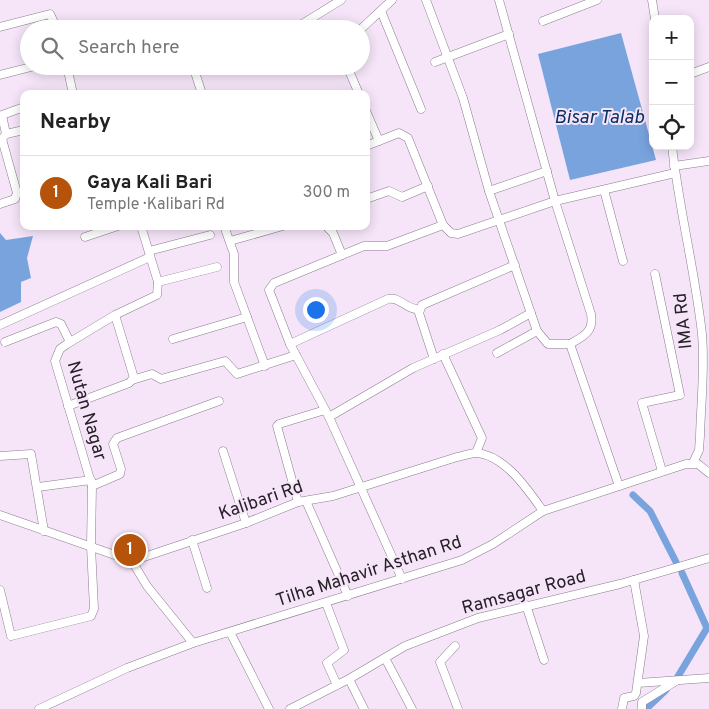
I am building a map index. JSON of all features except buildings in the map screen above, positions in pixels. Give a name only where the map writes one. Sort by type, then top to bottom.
[{"type":"street","points":[[309,20],[341,0]]},
{"type":"street","points":[[370,21],[392,0]]},
{"type":"street","points":[[426,0],[463,98],[489,191],[537,330],[548,344],[570,344],[586,335],[592,322],[555,201],[499,0]]},
{"type":"street","points":[[544,21],[597,0]]},
{"type":"street","points":[[652,0],[654,15]]},
{"type":"street","points":[[381,11],[421,110]]},
{"type":"street","points":[[29,20],[50,14],[55,20]]},
{"type":"street","points":[[0,28],[20,22]]},
{"type":"street","points":[[435,62],[509,34]]},
{"type":"street","points":[[694,73],[709,67]]},
{"type":"street","points":[[0,75],[20,70]]},
{"type":"street","points":[[69,75],[72,90]]},
{"type":"street","points":[[196,75],[201,90]]},
{"type":"street","points":[[351,75],[357,90]]},
{"type":"street","points":[[6,134],[3,113],[20,108]]},
{"type":"street","points":[[370,120],[379,141]]},
{"type":"street","points":[[0,204],[17,196],[2,139],[6,134],[20,131]]},
{"type":"street","points":[[370,144],[399,133],[408,138],[443,225],[451,233],[458,234],[555,201],[604,190],[709,161]]},
{"type":"street","name":"IMA Rd","points":[[672,150],[674,170],[705,332],[699,450],[693,463]]},
{"type":"street","points":[[489,191],[547,171]]},
{"type":"street","points":[[370,198],[390,191],[402,197],[428,186]]},
{"type":"street","points":[[604,190],[622,261]]},
{"type":"street","points":[[402,580],[327,414],[290,344],[271,295],[270,286],[370,245],[387,246],[443,225]]},
{"type":"street","points":[[85,237],[106,230]]},
{"type":"street","points":[[141,230],[158,282],[217,267]]},
{"type":"street","points":[[226,230],[236,263],[234,282],[265,366]]},
{"type":"street","points":[[230,241],[270,230]]},
{"type":"street","points":[[330,230],[342,255]]},
{"type":"street","points":[[0,325],[149,254],[210,235]]},
{"type":"street","points":[[290,344],[388,299],[396,299],[410,309],[420,309],[428,303],[515,265]]},
{"type":"street","points":[[655,274],[680,395],[642,404],[662,471]]},
{"type":"street","name":"Nutan Nagar","points":[[0,590],[11,636],[91,616],[94,609],[91,546],[92,483],[55,360],[60,348],[115,315],[157,295],[158,282]]},
{"type":"street","points":[[420,309],[434,359]]},
{"type":"street","points":[[348,596],[302,501],[277,426],[327,414],[443,354],[500,330],[532,313]]},
{"type":"street","points":[[115,315],[133,373],[132,380]]},
{"type":"street","points":[[173,339],[247,317]]},
{"type":"street","points":[[5,342],[56,322],[61,324],[70,342]]},
{"type":"street","points":[[497,353],[537,330]]},
{"type":"street","points":[[570,344],[619,486]]},
{"type":"street","points":[[443,354],[482,438],[476,453],[499,461],[529,492],[543,511]]},
{"type":"street","points":[[68,406],[132,380],[152,374],[161,379],[224,361],[236,374],[296,355]]},
{"type":"street","points":[[38,487],[92,483],[120,474],[121,469],[113,444],[116,438],[218,401]]},
{"type":"street","points":[[223,451],[246,523]]},
{"type":"street","name":"Kalibari Rd","points":[[132,561],[246,523],[302,501],[333,496],[457,457],[476,453]]},
{"type":"street","points":[[0,456],[31,454],[44,531]]},
{"type":"street","points":[[693,463],[709,471]]},
{"type":"street","name":"Tilha Mahavir Asthan Rd","points":[[39,709],[120,671],[193,643],[402,580],[474,554],[543,511],[662,471],[693,463]]},
{"type":"street","points":[[0,517],[132,561],[147,586],[193,643]]},
{"type":"street","points":[[192,540],[207,588]]},
{"type":"street","name":"Ramsagar Road","points":[[290,709],[349,679],[405,646],[478,618],[634,580],[709,558]]},
{"type":"street","points":[[622,709],[623,698],[635,696],[644,636],[634,580]]},
{"type":"street","points":[[326,603],[344,650],[327,663],[337,685]]},
{"type":"street","points":[[526,605],[544,660]]},
{"type":"street","points":[[230,632],[269,709]]},
{"type":"street","points":[[455,646],[444,655],[440,662],[458,709]]},
{"type":"street","points":[[385,658],[412,709]]},
{"type":"street","points":[[638,683],[709,678]]},
{"type":"street","points":[[349,679],[364,709]]},
{"type":"street","points":[[642,709],[642,702],[678,680]]},
{"type":"water","name":"Bisar Talab","points":[[621,33],[649,135],[649,150],[653,150],[656,160],[570,180],[538,54]]},
{"type":"water","points":[[0,233],[6,240],[33,236],[27,258],[31,278],[21,282],[21,302],[0,312]]},
{"type":"waterway","points":[[633,495],[650,511],[676,562]]},
{"type":"waterway","points":[[674,683],[707,628],[682,573]]},
{"type":"waterway","points":[[646,709],[666,690]]},
{"type":"place","name":"Gaya Kali Bari","points":[[130,550]]}]
